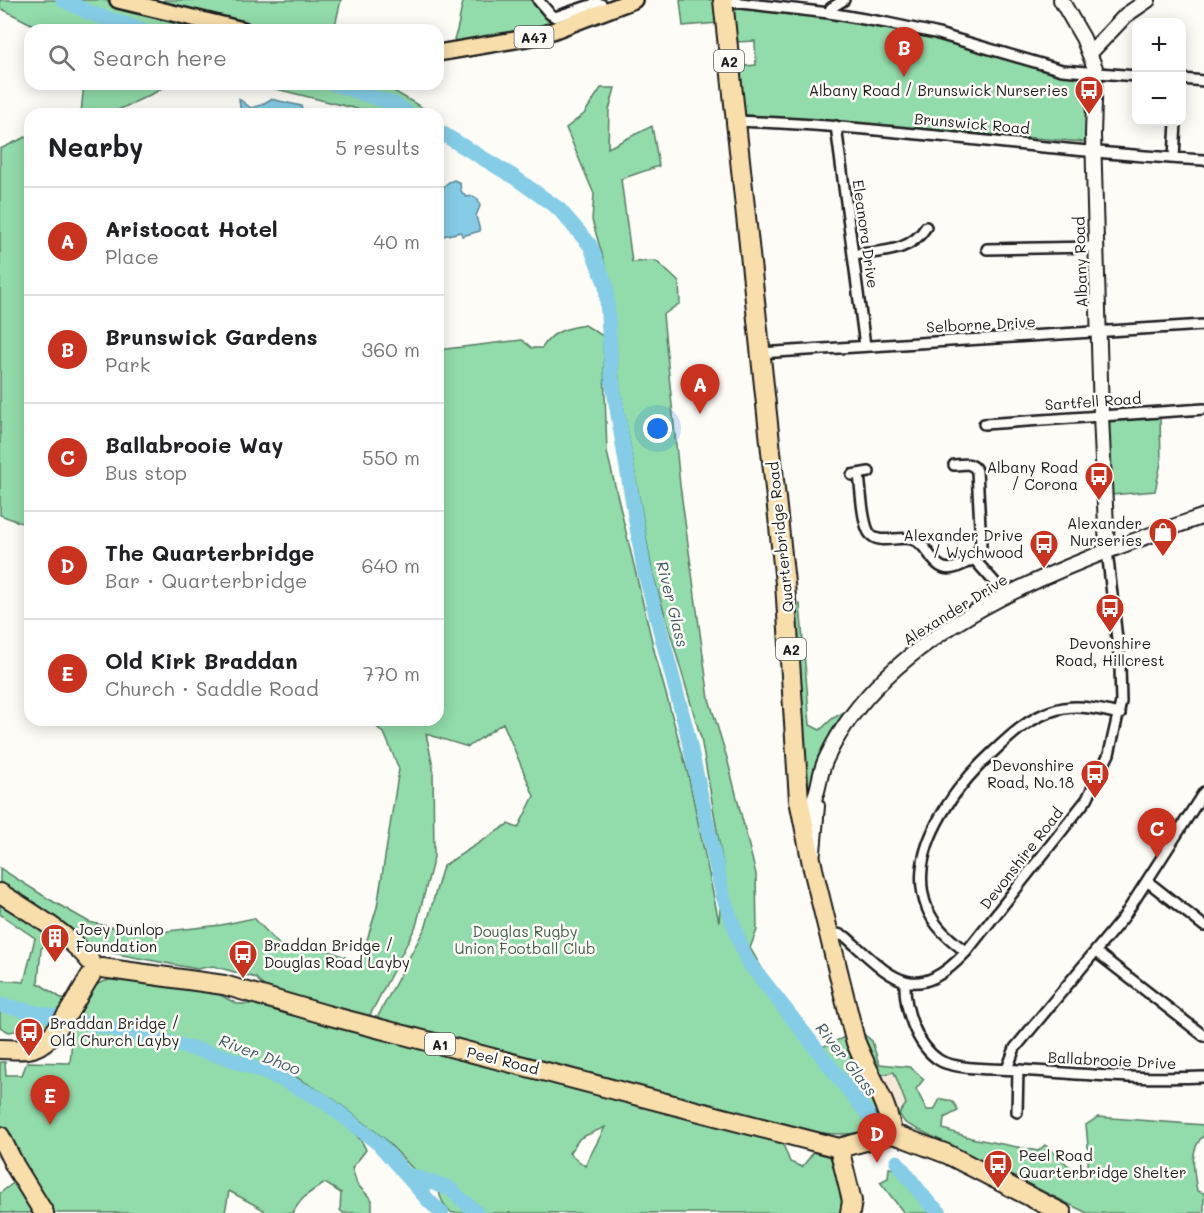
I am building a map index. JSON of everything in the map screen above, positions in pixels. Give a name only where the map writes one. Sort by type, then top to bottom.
[{"type":"highway","name":"Quarterbridge Road","points":[[723,0],[786,593],[800,800],[811,859],[855,1040],[887,1113],[889,1135]]},
{"type":"highway","points":[[0,893],[37,916],[77,948],[93,970],[53,1036],[31,1049],[0,1049]]},
{"type":"highway","name":"Peel Road","points":[[93,970],[224,985],[327,1015],[839,1148],[889,1135]]},
{"type":"highway","points":[[889,1135],[947,1154],[1062,1213]]},
{"type":"highway","points":[[0,1136],[15,1166],[44,1213]]},
{"type":"highway","points":[[839,1148],[852,1201],[850,1213]]},
{"type":"main road","points":[[118,0],[218,24]]},
{"type":"main road","name":"A47","points":[[444,52],[539,36],[634,0]]},
{"type":"main road","name":"Albany Road","points":[[1061,0],[1090,53],[1096,73],[1093,151],[1107,550]]},
{"type":"main road","points":[[1090,53],[1126,15],[1148,0]]},
{"type":"main road","name":"Alexander Drive","points":[[811,859],[820,772],[846,723],[880,681],[915,652],[1005,594],[1107,550],[1204,516]]},
{"type":"main road","name":"Alexander Drive","points":[[806,831],[807,819],[818,789]]},
{"type":"street","points":[[538,0],[555,17],[597,3],[606,9]]},
{"type":"street","points":[[723,0],[829,12],[935,33],[1062,70],[1132,76]]},
{"type":"street","points":[[829,12],[831,8],[844,0]]},
{"type":"street","points":[[1186,79],[1204,81]]},
{"type":"street","name":"Brunswick Road","points":[[736,121],[836,126],[1204,160]]},
{"type":"street","name":"Eleanora Drive","points":[[836,126],[865,346]]},
{"type":"street","points":[[1174,158],[1176,126]]},
{"type":"street","points":[[853,255],[904,246],[920,237],[926,227]]},
{"type":"street","points":[[987,249],[1096,247]]},
{"type":"street","name":"Selborne Drive","points":[[760,353],[1204,326]]},
{"type":"street","name":"Sartfell Road","points":[[984,424],[1204,409]]},
{"type":"street","points":[[860,474],[866,525],[873,537],[916,540],[940,566],[953,569],[974,559],[981,545],[977,471],[975,466],[970,464],[954,465]]},
{"type":"street","name":"Devonshire Road","points":[[905,982],[928,981],[943,973],[966,952],[1087,799],[1109,754],[1120,714],[1120,666],[1107,550]]},
{"type":"street","points":[[974,559],[1005,594]]},
{"type":"street","points":[[966,952],[941,931],[932,919],[926,907],[922,885],[922,871],[930,840],[951,799],[963,782],[1024,724],[1053,711],[1082,706],[1120,714]]},
{"type":"street","points":[[1007,1069],[1015,1048],[1123,918],[1202,799]]},
{"type":"street","points":[[1148,881],[1204,927]]},
{"type":"street","points":[[830,935],[838,934],[846,937],[886,972],[905,982]]},
{"type":"street","points":[[1096,952],[1204,1036]]},
{"type":"street","name":"Ballabrooie Drive","points":[[905,982],[910,1015],[917,1035],[938,1059],[953,1065],[1168,1079],[1204,1077]]},
{"type":"street","points":[[1017,1112],[1018,1070]]},
{"type":"shaded area","points":[[894,1071],[903,1099],[913,1114],[905,1123],[876,1076]]},
{"type":"green space","points":[[0,0],[103,0],[194,24],[31,24],[0,8]]},
{"type":"green space","points":[[164,0],[341,0],[335,24],[252,24],[163,3]]},
{"type":"green space","points":[[464,0],[533,0],[551,22],[502,37],[458,44],[454,39]]},
{"type":"green space","points":[[680,0],[714,0],[718,23],[683,26]]},
{"type":"green space","points":[[732,10],[837,18],[885,27],[951,42],[1083,79],[1087,89],[1086,140],[1084,142],[746,115],[739,107],[735,67],[756,65],[755,41],[735,42]]},
{"type":"green space","name":"Douglas Rugby Union Football Club","points":[[601,88],[615,88],[609,110],[608,148],[652,126],[659,166],[621,179],[632,262],[656,261],[679,282],[680,303],[663,315],[680,485],[709,699],[727,758],[756,874],[757,930],[750,948],[803,1038],[822,1047],[845,1037],[879,1111],[877,1121],[872,1127],[854,1134],[814,1132],[377,1018],[426,926],[443,866],[508,824],[518,828],[534,796],[503,723],[468,747],[426,734],[433,766],[434,857],[416,926],[369,1017],[265,988],[256,978],[213,966],[197,969],[112,953],[99,945],[83,944],[0,887],[0,868],[89,922],[142,934],[221,925],[254,918],[287,953],[322,948],[360,963],[377,907],[399,769],[385,735],[376,726],[444,726],[444,349],[522,340],[532,348],[542,348],[555,334],[585,325],[603,336],[607,452],[655,654],[688,774],[719,922],[723,865],[701,738],[652,571],[619,382],[611,285],[592,220],[594,194],[566,128],[584,114]]},
{"type":"green space","points":[[83,90],[159,90],[123,108],[82,108]]},
{"type":"green space","points":[[280,90],[392,90],[423,108],[354,108]]},
{"type":"green space","points":[[24,138],[24,524],[0,515],[0,149]]},
{"type":"green space","points":[[1160,417],[1161,463],[1155,491],[1112,495],[1107,420]]},
{"type":"green space","points":[[800,604],[810,725],[820,730],[833,718],[846,711],[826,741],[818,761],[810,796],[805,798],[791,605]]},
{"type":"green space","points":[[0,903],[51,937],[41,949],[38,983],[64,1000],[49,1026],[9,1032],[0,1027],[0,980],[24,982],[35,938],[0,914]]},
{"type":"green space","points":[[123,978],[211,990],[237,1004],[263,1004],[781,1139],[790,1162],[802,1167],[817,1148],[830,1157],[840,1181],[843,1189],[842,1213],[483,1213],[475,1203],[448,1182],[415,1171],[385,1139],[332,1098],[289,1073],[282,1083],[329,1112],[361,1140],[366,1150],[352,1168],[357,1184],[372,1200],[372,1213],[343,1213],[340,1210],[341,1193],[325,1183],[306,1195],[293,1213],[265,1213],[264,1210],[229,1191],[225,1213],[53,1213],[18,1163],[0,1126],[0,1062],[5,1062],[6,1075],[22,1075],[27,1062],[70,1063],[72,1032],[78,1006],[92,987],[105,981]],"holes":[[[605,1127],[585,1166],[569,1153],[580,1138]]]},
{"type":"green space","points":[[859,1030],[872,1041],[879,1064],[910,1067],[924,1079],[916,1089],[927,1110],[934,1110],[940,1099],[949,1100],[955,1105],[958,1111],[944,1118],[943,1129],[971,1138],[1038,1151],[1045,1145],[1070,1167],[1081,1173],[1088,1174],[1086,1125],[1098,1117],[1204,1125],[1204,1135],[1196,1147],[1193,1161],[1197,1191],[1204,1193],[1204,1213],[1087,1213],[905,1123],[899,1114],[906,1104],[894,1072],[876,1076]]},
{"type":"green space","points":[[889,1168],[898,1169],[934,1213],[904,1213],[880,1182],[888,1178]]},
{"type":"green space","points":[[16,1181],[36,1213],[0,1213],[0,1193]]},
{"type":"green space","points":[[435,1187],[456,1197],[474,1213],[452,1213],[443,1203]]},
{"type":"water","points":[[239,99],[251,108],[240,108]]},
{"type":"water","points":[[271,99],[302,108],[251,108]]},
{"type":"water","points":[[454,180],[460,183],[461,191],[466,197],[473,196],[478,199],[480,206],[476,216],[480,231],[462,236],[461,232],[444,236],[444,186]]},
{"type":"waterway","name":"River Glass","points":[[63,0],[90,13],[124,24]]},
{"type":"waterway","name":"River Glass","points":[[352,90],[400,108]]},
{"type":"waterway","name":"River Glass","points":[[444,135],[514,177],[559,209],[590,245],[606,285],[612,379],[644,569],[687,732],[723,896],[746,959],[869,1116]]},
{"type":"waterway","name":"River Dhoo","points":[[0,1005],[110,1028],[226,1057],[281,1079],[324,1101],[379,1144],[442,1213]]},
{"type":"waterway","name":"River Glass","points":[[897,1162],[927,1201],[940,1213]]},
{"type":"waterway","name":"River Dhoo","points":[[408,1175],[449,1188],[477,1213]]},
{"type":"place","name":"Brunswick Gardens","points":[[904,77]]},
{"type":"place","name":"Albany Road / Brunswick Nurseries","points":[[1089,116]]},
{"type":"place","name":"Aristocat Hotel","points":[[700,414]]},
{"type":"place","name":"Albany Road / Corona","points":[[1099,502]]},
{"type":"place","name":"Alexander Nurseries","points":[[1163,558]]},
{"type":"place","name":"Alexander Drive / Wychwood","points":[[1044,570]]},
{"type":"place","name":"Devonshire Road, Hillcrest","points":[[1110,634]]},
{"type":"place","name":"Devonshire Road, No.18","points":[[1095,800]]},
{"type":"place","name":"Ballabrooie Way","points":[[1157,858]]},
{"type":"place","name":"Joey Dunlop Foundation","points":[[55,964]]},
{"type":"place","name":"Braddan Bridge / Douglas Road Layby","points":[[243,980]]},
{"type":"place","name":"Braddan Bridge / Old Church Layby","points":[[29,1058]]},
{"type":"place","name":"Old Kirk Braddan","points":[[50,1125]]},
{"type":"place","name":"The Quarterbridge","points":[[877,1163]]},
{"type":"place","name":"Peel Road Quarterbridge Shelter","points":[[998,1190]]}]
